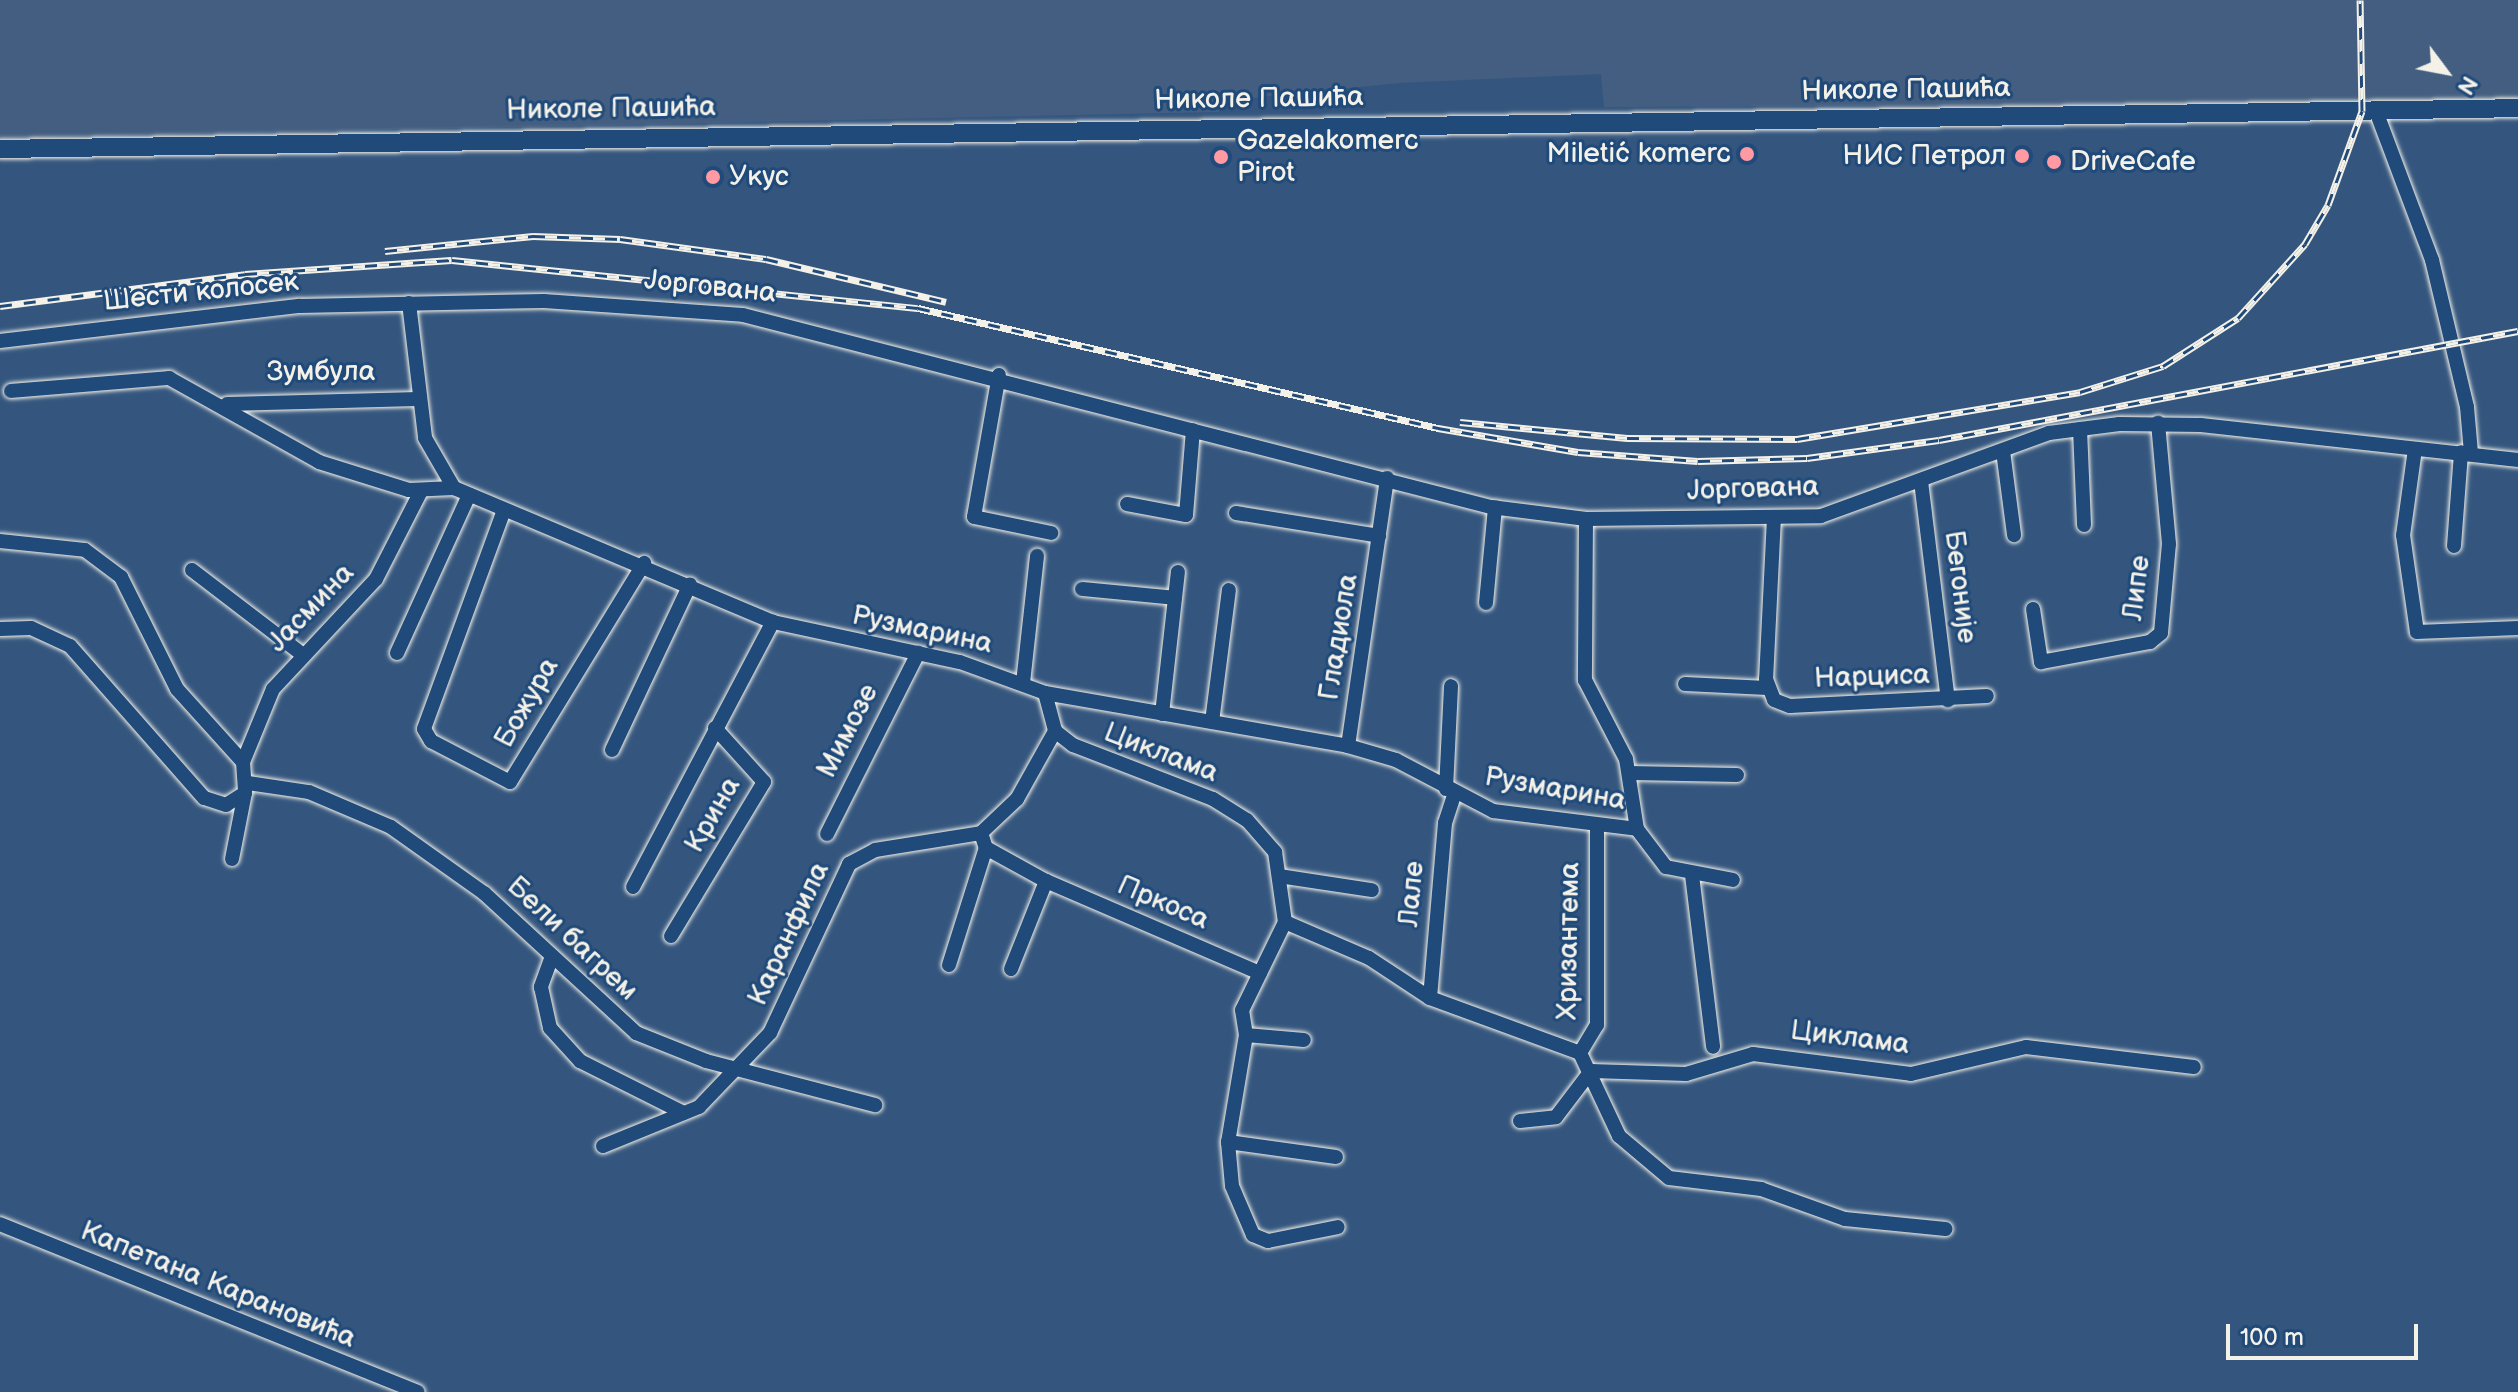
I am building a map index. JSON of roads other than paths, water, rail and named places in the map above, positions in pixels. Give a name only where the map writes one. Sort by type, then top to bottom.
[{"type":"main road","name":"Николе Пашића","points":[[0,149],[2518,108]]},
{"type":"street","points":[[2376,111],[2432,260],[2466,452],[2454,546]]},
{"type":"street","name":"Јоргована","points":[[409,303],[606,302],[743,315],[999,375],[1193,430],[1495,507],[1586,519],[1821,516],[2003,451],[2080,429],[2158,422],[2466,452],[2518,460]]},
{"type":"street","points":[[11,391],[169,378],[227,404],[319,462],[421,491],[454,488],[430,450],[418,399],[409,303]]},
{"type":"street","name":"Шести колосек","points":[[0,341],[300,306],[409,303]]},
{"type":"street","points":[[999,375],[974,517],[1051,533]]},
{"type":"street","name":"Зумбула","points":[[227,404],[418,399]]},
{"type":"street","name":"Липе","points":[[2033,609],[2041,662],[2150,642],[2161,633],[2169,544],[2158,422]]},
{"type":"street","points":[[2080,429],[2084,525]]},
{"type":"street","points":[[1127,504],[1186,515],[1193,430]]},
{"type":"street","points":[[2415,449],[2403,535],[2417,632],[2518,628]]},
{"type":"street","points":[[2003,451],[2014,535]]},
{"type":"street","name":"Гладиола","points":[[1348,746],[1387,478]]},
{"type":"street","name":"Бегоније","points":[[1921,481],[1948,700]]},
{"type":"street","name":"Рузмарина","points":[[454,488],[644,563],[773,622],[918,653],[1023,683],[1037,556]]},
{"type":"street","name":"Јасмина","points":[[243,762],[268,698],[302,654],[376,579],[421,491]]},
{"type":"street","points":[[397,653],[469,495]]},
{"type":"street","points":[[1486,603],[1495,507]]},
{"type":"street","name":"Божура","points":[[504,510],[424,725],[427,737],[510,782],[644,563]]},
{"type":"street","points":[[1236,513],[1379,536]]},
{"type":"street","points":[[1767,688],[1774,517]]},
{"type":"street","points":[[1586,519],[1585,680],[1630,773],[1637,829]]},
{"type":"street","points":[[0,541],[68,545],[104,560],[121,577],[177,689],[243,762],[247,788],[232,859]]},
{"type":"street","points":[[192,570],[302,654]]},
{"type":"street","points":[[1162,714],[1178,572]]},
{"type":"street","points":[[612,750],[690,584]]},
{"type":"street","points":[[1082,589],[1175,598]]},
{"type":"street","points":[[1212,722],[1229,590]]},
{"type":"street","name":"Крина","points":[[633,887],[773,622]]},
{"type":"street","points":[[0,629],[31,628],[70,646],[204,798],[226,805],[247,788]]},
{"type":"street","name":"Мимозе","points":[[827,834],[918,653]]},
{"type":"street","points":[[949,965],[986,848],[981,833],[1017,799],[1055,731],[1045,693],[1023,683]]},
{"type":"street","name":"Нарциса","points":[[1685,684],[1767,688],[1790,706],[1987,696]]},
{"type":"street","name":"Рузмарина","points":[[1450,792],[1451,686]]},
{"type":"street","name":"Рузмарина","points":[[1045,693],[1348,746],[1396,760],[1450,792],[1493,811],[1637,829],[1658,861],[1692,875],[1733,880]]},
{"type":"street","name":"Крина","points":[[671,936],[764,782],[715,728]]},
{"type":"street","name":"Циклама","points":[[1055,731],[1091,754],[1213,799],[1247,820],[1275,852],[1285,922]]},
{"type":"street","points":[[1630,773],[1737,775]]},
{"type":"street","name":"Бели багрем","points":[[247,788],[309,792],[391,827],[484,893],[551,959],[636,1033],[734,1069],[875,1105]]},
{"type":"street","name":"Лале","points":[[1430,998],[1450,792]]},
{"type":"street","name":"Хризантема","points":[[1580,1053],[1597,1025],[1597,826]]},
{"type":"street","name":"Каранфила","points":[[603,1146],[684,1113],[734,1069],[785,1011],[849,864],[875,850],[981,833]]},
{"type":"street","name":"Пркоса","points":[[986,848],[1046,881],[1260,973]]},
{"type":"street","points":[[1692,875],[1713,1047]]},
{"type":"street","points":[[1279,876],[1372,890]]},
{"type":"street","points":[[1011,969],[1046,881]]},
{"type":"street","points":[[1338,1227],[1268,1241],[1253,1235],[1232,1186],[1228,1142],[1246,1035],[1242,1010],[1285,922],[1369,958],[1430,998],[1580,1053],[1619,1136],[1669,1178],[1761,1189],[1845,1219],[1946,1229]]},
{"type":"street","points":[[551,959],[541,987],[550,1028],[580,1061],[684,1113]]},
{"type":"street","points":[[1246,1035],[1304,1040]]},
{"type":"street","name":"Циклама","points":[[1591,1071],[1686,1074],[1753,1054],[1799,1055],[1911,1074],[2026,1047],[2194,1067]]},
{"type":"street","points":[[1520,1121],[1556,1117],[1591,1071]]},
{"type":"street","points":[[1228,1142],[1336,1157]]},
{"type":"street","name":"Капетана Карановића","points":[[0,1224],[418,1392]]},
{"type":"railway","points":[[1460,422],[1627,438],[1797,439],[2080,392],[2163,366],[2238,318],[2305,244],[2328,205],[2362,111],[2360,0]]},
{"type":"railway","points":[[385,251],[533,236],[620,239],[766,259],[946,302]]},
{"type":"railway","points":[[0,306],[245,274],[452,260],[918,308],[1438,428],[1578,452],[1698,461],[1807,458],[1939,440],[2518,331]]},
{"type":"place","name":"Miletić komerc","points":[[1747,154]]},
{"type":"place","name":"НИС Петрол","points":[[2022,156]]},
{"type":"place","name":"Gazelakomerc Pirot","points":[[1221,157]]},
{"type":"place","name":"DriveCafe","points":[[2054,162]]},
{"type":"place","name":"Укус","points":[[713,177]]}]
